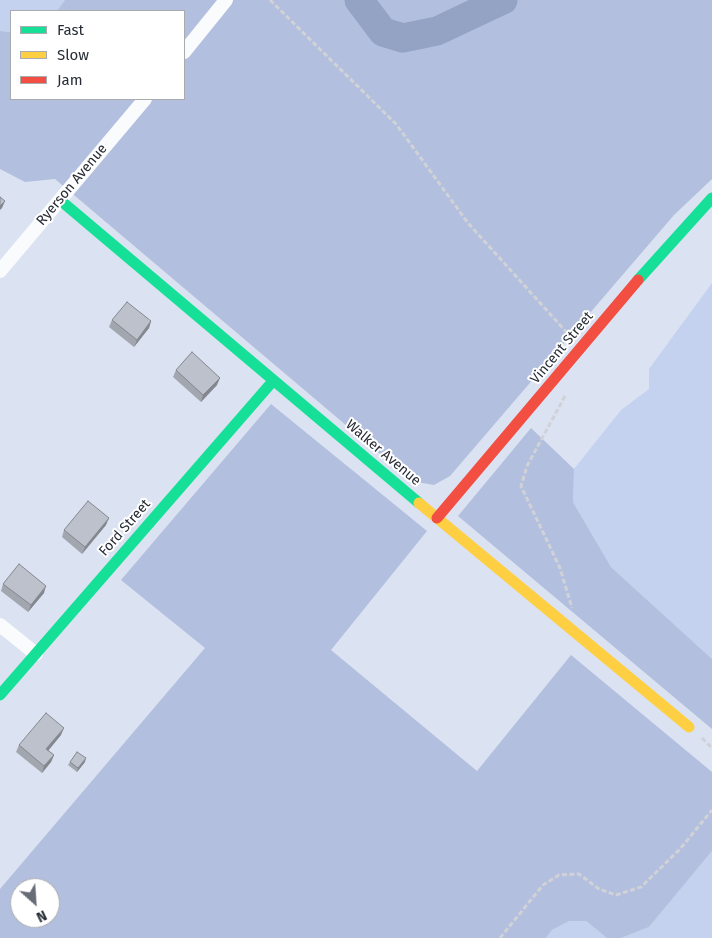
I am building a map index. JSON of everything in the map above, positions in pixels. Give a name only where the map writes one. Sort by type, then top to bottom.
[{"type":"street","points":[[185,51],[226,0]]},
{"type":"street","name":"Ryerson Avenue","points":[[0,271],[144,100]]},
{"type":"street","name":"Vincent Street","points":[[437,518],[657,257],[712,198]]},
{"type":"street","name":"Walker Avenue","points":[[60,200],[273,381],[689,727]]},
{"type":"street","name":"Ford Street","points":[[0,695],[273,381]]},
{"type":"street","points":[[0,625],[36,654]]},
{"type":"path","points":[[270,0],[396,124],[468,222],[581,349]]},
{"type":"path","points":[[567,392],[527,466],[521,486],[560,568],[573,612]]},
{"type":"path","points":[[500,938],[543,885],[558,875],[579,874],[599,888],[616,896],[641,887],[680,849],[712,810]]},
{"type":"shaded area","points":[[0,0],[65,0],[58,10],[10,10],[10,32],[0,31]]},
{"type":"shaded area","points":[[65,0],[712,0],[712,179],[674,215],[450,476],[434,485],[412,481],[55,179],[25,182],[0,169],[0,31],[10,32],[10,100],[185,100],[185,10],[58,10]]},
{"type":"shaded area","points":[[712,283],[712,659],[611,567],[573,502],[574,469],[621,410],[649,389],[649,369]]},
{"type":"shaded area","points":[[271,404],[427,531],[331,650],[477,771],[571,655],[712,772],[712,851],[649,927],[621,938],[607,938],[586,921],[569,921],[552,930],[546,938],[0,938],[0,889],[205,648],[121,580]]},
{"type":"shaded area","points":[[531,428],[574,469],[573,502],[611,567],[712,659],[712,729],[458,516]]},
{"type":"shaded area","points":[[712,851],[712,938],[621,938],[649,927]]},
{"type":"shaded area","points":[[569,921],[586,921],[607,938],[546,938],[552,930]]},
{"type":"building","points":[[0,197],[5,201],[0,206]]},
{"type":"building","points":[[127,302],[151,321],[137,340],[112,320]]},
{"type":"building","points":[[192,352],[220,378],[203,395],[176,370]]},
{"type":"building","points":[[88,501],[109,518],[85,547],[64,530]]},
{"type":"building","points":[[19,564],[46,586],[31,605],[3,584]]},
{"type":"building","points":[[46,713],[64,728],[46,749],[54,755],[44,766],[19,745]]},
{"type":"building","points":[[77,752],[86,758],[78,768],[70,762]]},
{"type":"waterway","points":[[359,0],[383,32],[403,38],[437,31],[503,0]]},
{"type":"traffic: fast","points":[[638,280],[712,198]]},
{"type":"traffic: fast","points":[[60,200],[419,503]]},
{"type":"traffic: fast","points":[[0,695],[273,381]]},
{"type":"traffic: slow","points":[[419,503],[689,727]]},
{"type":"traffic: jam","points":[[437,518],[638,280]]}]
